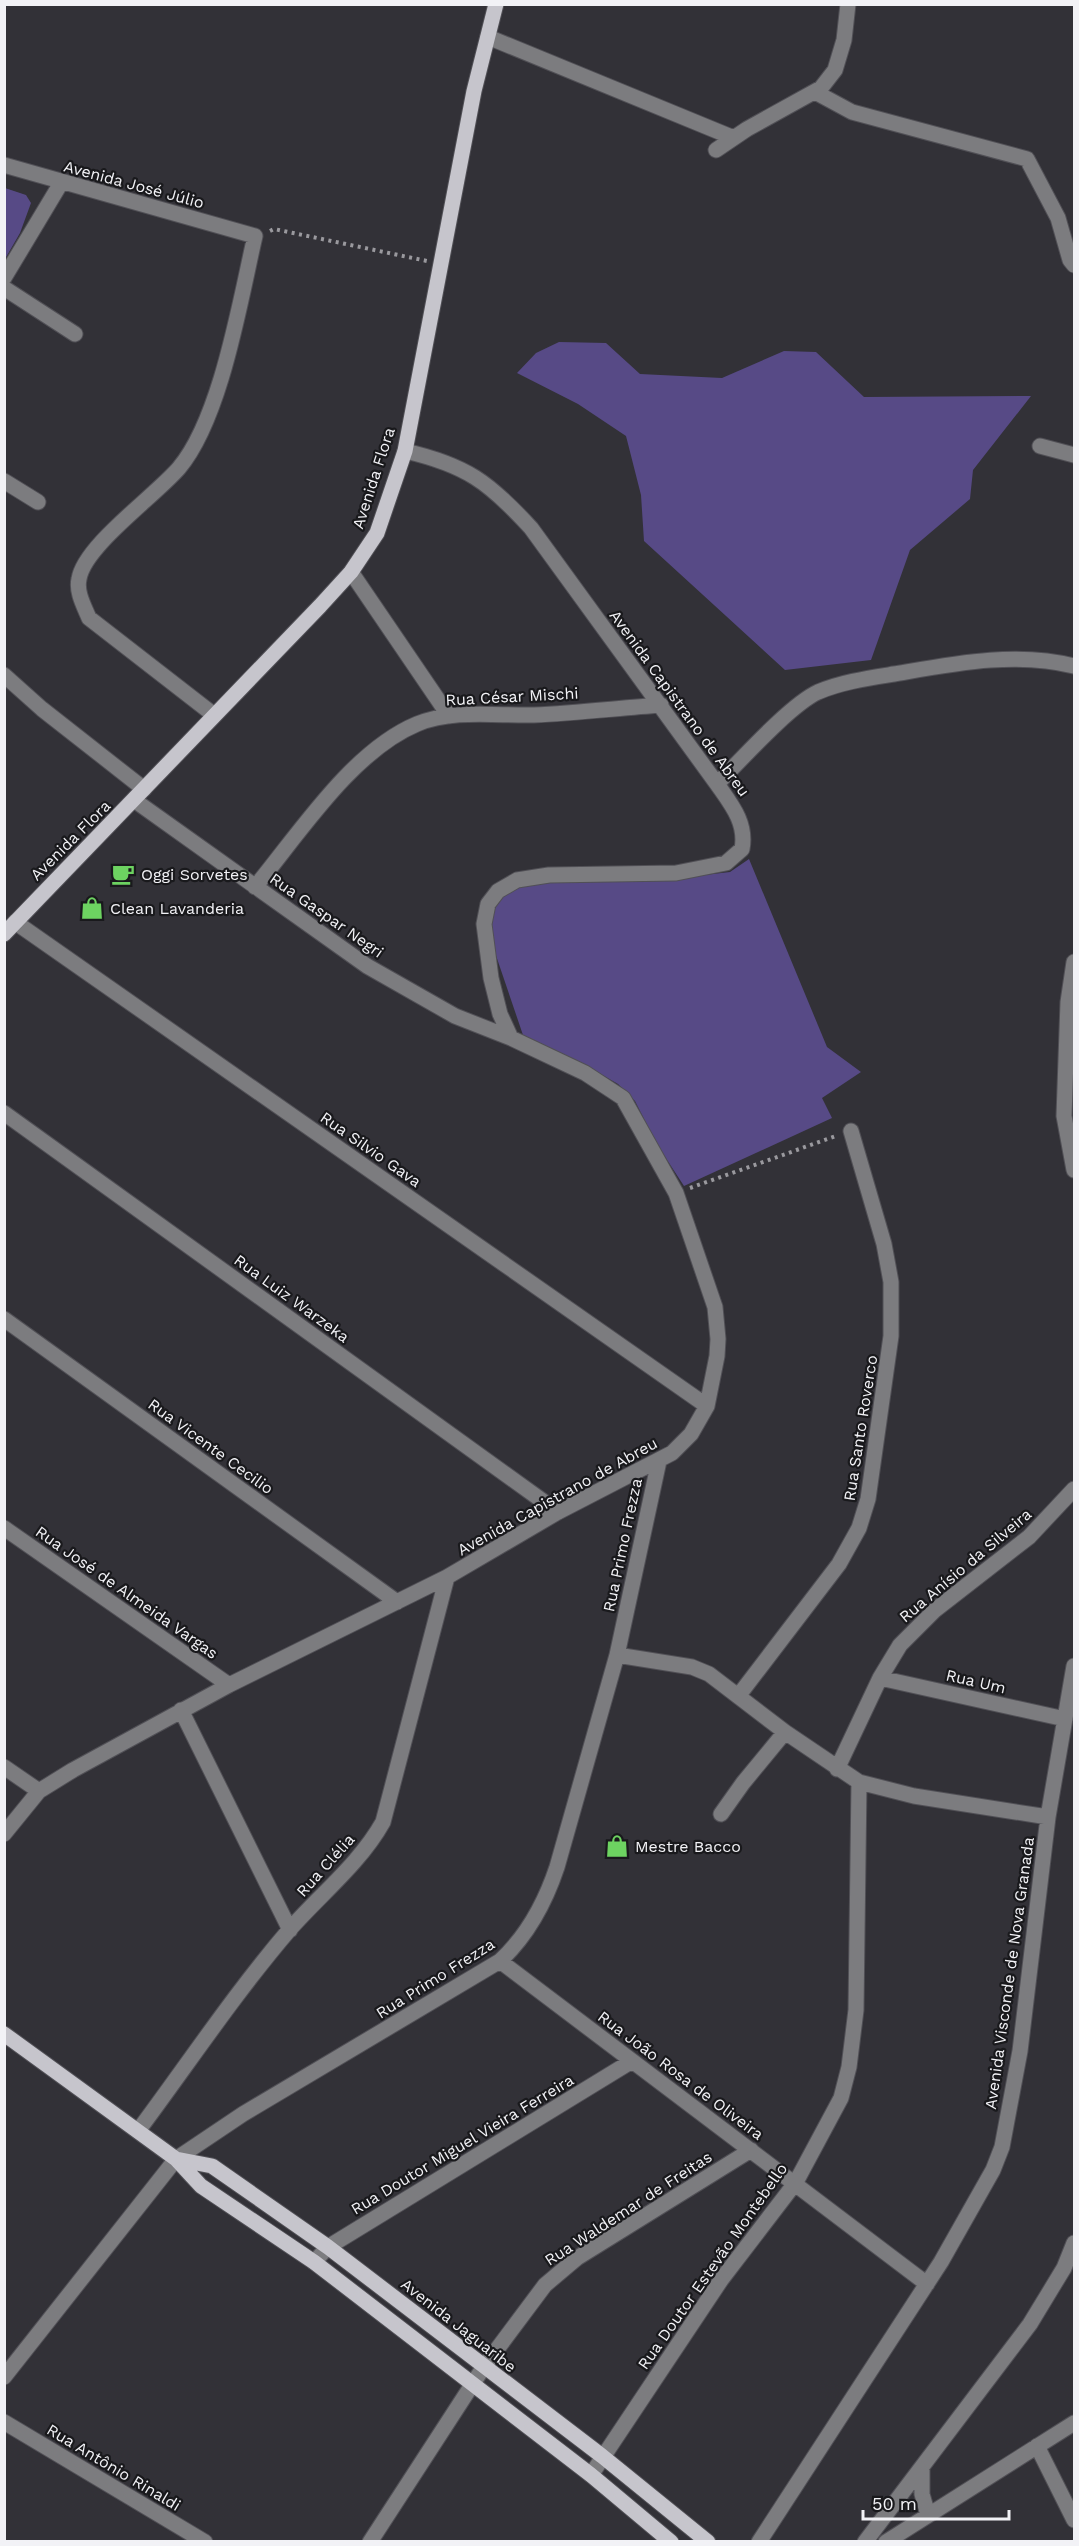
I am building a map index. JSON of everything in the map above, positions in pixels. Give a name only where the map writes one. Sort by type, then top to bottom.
[{"type":"main road","name":"Avenida Flora","points":[[4,934],[351,572],[377,533],[405,451],[474,91],[496,4]]},
{"type":"main road","name":"Avenida Jaguaribe","points":[[4,2034],[176,2159],[201,2187],[314,2262],[591,2475],[671,2541]]},
{"type":"main road","name":"Avenida Jaguaribe","points":[[176,2159],[212,2166],[328,2247],[602,2456],[708,2541]]},
{"type":"street","points":[[716,150],[815,92],[835,70],[844,40],[848,4]]},
{"type":"street","points":[[488,37],[734,138]]},
{"type":"street","points":[[815,92],[852,112],[1027,159],[1058,218],[1070,260],[1074,265]]},
{"type":"street","name":"Avenida José Júlio","points":[[4,165],[61,183],[255,236]]},
{"type":"street","points":[[4,278],[61,183]]},
{"type":"street","points":[[214,714],[89,618],[81,601],[78,581],[82,566],[102,541],[180,467],[207,422],[234,326],[255,236]]},
{"type":"street","points":[[4,288],[75,334]]},
{"type":"street","points":[[1040,446],[1074,455]]},
{"type":"street","name":"Avenida Capistrano de Abreu","points":[[4,1834],[39,1791],[181,1710],[447,1577],[558,1512],[659,1461],[691,1434],[707,1406],[717,1356],[718,1324],[705,1275],[676,1193],[623,1098],[585,1072],[511,1038],[500,1014],[491,978],[484,924],[488,904],[498,891],[517,880],[549,875],[676,873],[726,863],[742,849],[745,835],[737,813],[717,784],[531,528],[497,491],[464,470],[433,457],[405,451]]},
{"type":"street","points":[[4,481],[38,502]]},
{"type":"street","points":[[351,572],[449,716]]},
{"type":"street","points":[[717,784],[794,710],[818,692],[863,679],[954,663],[1018,659],[1074,666]]},
{"type":"street","name":"Rua Gaspar Negri","points":[[4,675],[139,795],[255,887],[367,966],[454,1016],[511,1038]]},
{"type":"street","name":"Rua César Mischi","points":[[255,887],[337,787],[390,738],[418,723],[449,716],[534,715],[661,705]]},
{"type":"street","name":"Rua Silvio Gava","points":[[15,922],[707,1406]]},
{"type":"street","points":[[1074,962],[1068,1002],[1064,1116],[1074,1170]]},
{"type":"street","name":"Rua Luiz Warzeka","points":[[4,1113],[558,1512]]},
{"type":"street","name":"Rua Santo Roverco","points":[[740,1695],[839,1564],[859,1528],[868,1499],[889,1357],[891,1282],[884,1244],[851,1131]]},
{"type":"street","name":"Rua Vicente Cecilio","points":[[4,1319],[397,1602]]},
{"type":"street","name":"Rua Primo Frezza","points":[[4,2377],[176,2159],[243,2114],[500,1961],[529,1928],[551,1885],[616,1655],[659,1461]]},
{"type":"street","name":"Rua Anísio da Silveira","points":[[837,1769],[894,1653],[915,1629],[1029,1537],[1074,1489]]},
{"type":"street","name":"Rua José de Almeida Vargas","points":[[4,1528],[229,1685]]},
{"type":"street","name":"Rua Clélia","points":[[138,2132],[290,1930],[344,1872],[383,1822],[447,1577]]},
{"type":"street","points":[[616,1655],[702,1670],[740,1695],[785,1732],[859,1782],[914,1796],[1048,1817]]},
{"type":"street","name":"Avenida Visconde de Nova Granada","points":[[759,2541],[927,2283],[993,2170],[1002,2147],[1020,2051],[1048,1817],[1074,1666]]},
{"type":"street","name":"Rua Um","points":[[880,1678],[1065,1719]]},
{"type":"street","points":[[181,1710],[290,1930]]},
{"type":"street","points":[[721,1814],[785,1732]]},
{"type":"street","points":[[4,1767],[39,1791]]},
{"type":"street","name":"Rua Doutor Estevão Montebello","points":[[591,2475],[721,2280],[796,2182],[841,2098],[849,2067],[856,2010],[859,1782]]},
{"type":"street","name":"Rua João Rosa de Oliveira","points":[[500,1961],[927,2283]]},
{"type":"street","name":"Rua Doutor Miguel Vieira Ferreira","points":[[314,2262],[328,2247],[632,2061]]},
{"type":"street","name":"Rua Waldemar de Freitas","points":[[370,2541],[483,2367],[545,2285],[561,2270],[751,2150]]},
{"type":"street","points":[[865,2541],[922,2470],[1030,2324],[1064,2268],[1074,2243]]},
{"type":"street","name":"Rua Antônio Rinaldi","points":[[4,2422],[205,2541]]},
{"type":"street","points":[[886,2541],[1074,2423]]},
{"type":"street","points":[[1037,2446],[1074,2520]]},
{"type":"street","points":[[922,2470],[922,2494],[928,2515]]},
{"type":"path","points":[[255,236],[274,229],[440,264]]},
{"type":"path","points":[[676,1193],[851,1131]]},
{"type":"shaded area","points":[[5,188],[26,195],[31,203],[20,233],[5,259]]},
{"type":"shaded area","points":[[559,342],[606,343],[640,374],[722,378],[784,351],[816,352],[864,397],[1031,396],[973,470],[970,499],[910,550],[871,660],[785,670],[644,541],[641,495],[626,436],[578,404],[517,373],[536,353]]},
{"type":"shaded area","points":[[749,859],[827,1047],[861,1072],[822,1098],[832,1118],[684,1186],[656,1143],[635,1101],[618,1084],[590,1068],[524,1038],[489,935],[495,906],[503,894],[516,886],[536,881],[730,872]]},
{"type":"place","name":"Oggi Sorvetes","points":[[123,874]]},
{"type":"place","name":"Clean Lavanderia","points":[[92,908]]},
{"type":"place","name":"Mestre Bacco","points":[[617,1846]]}]
